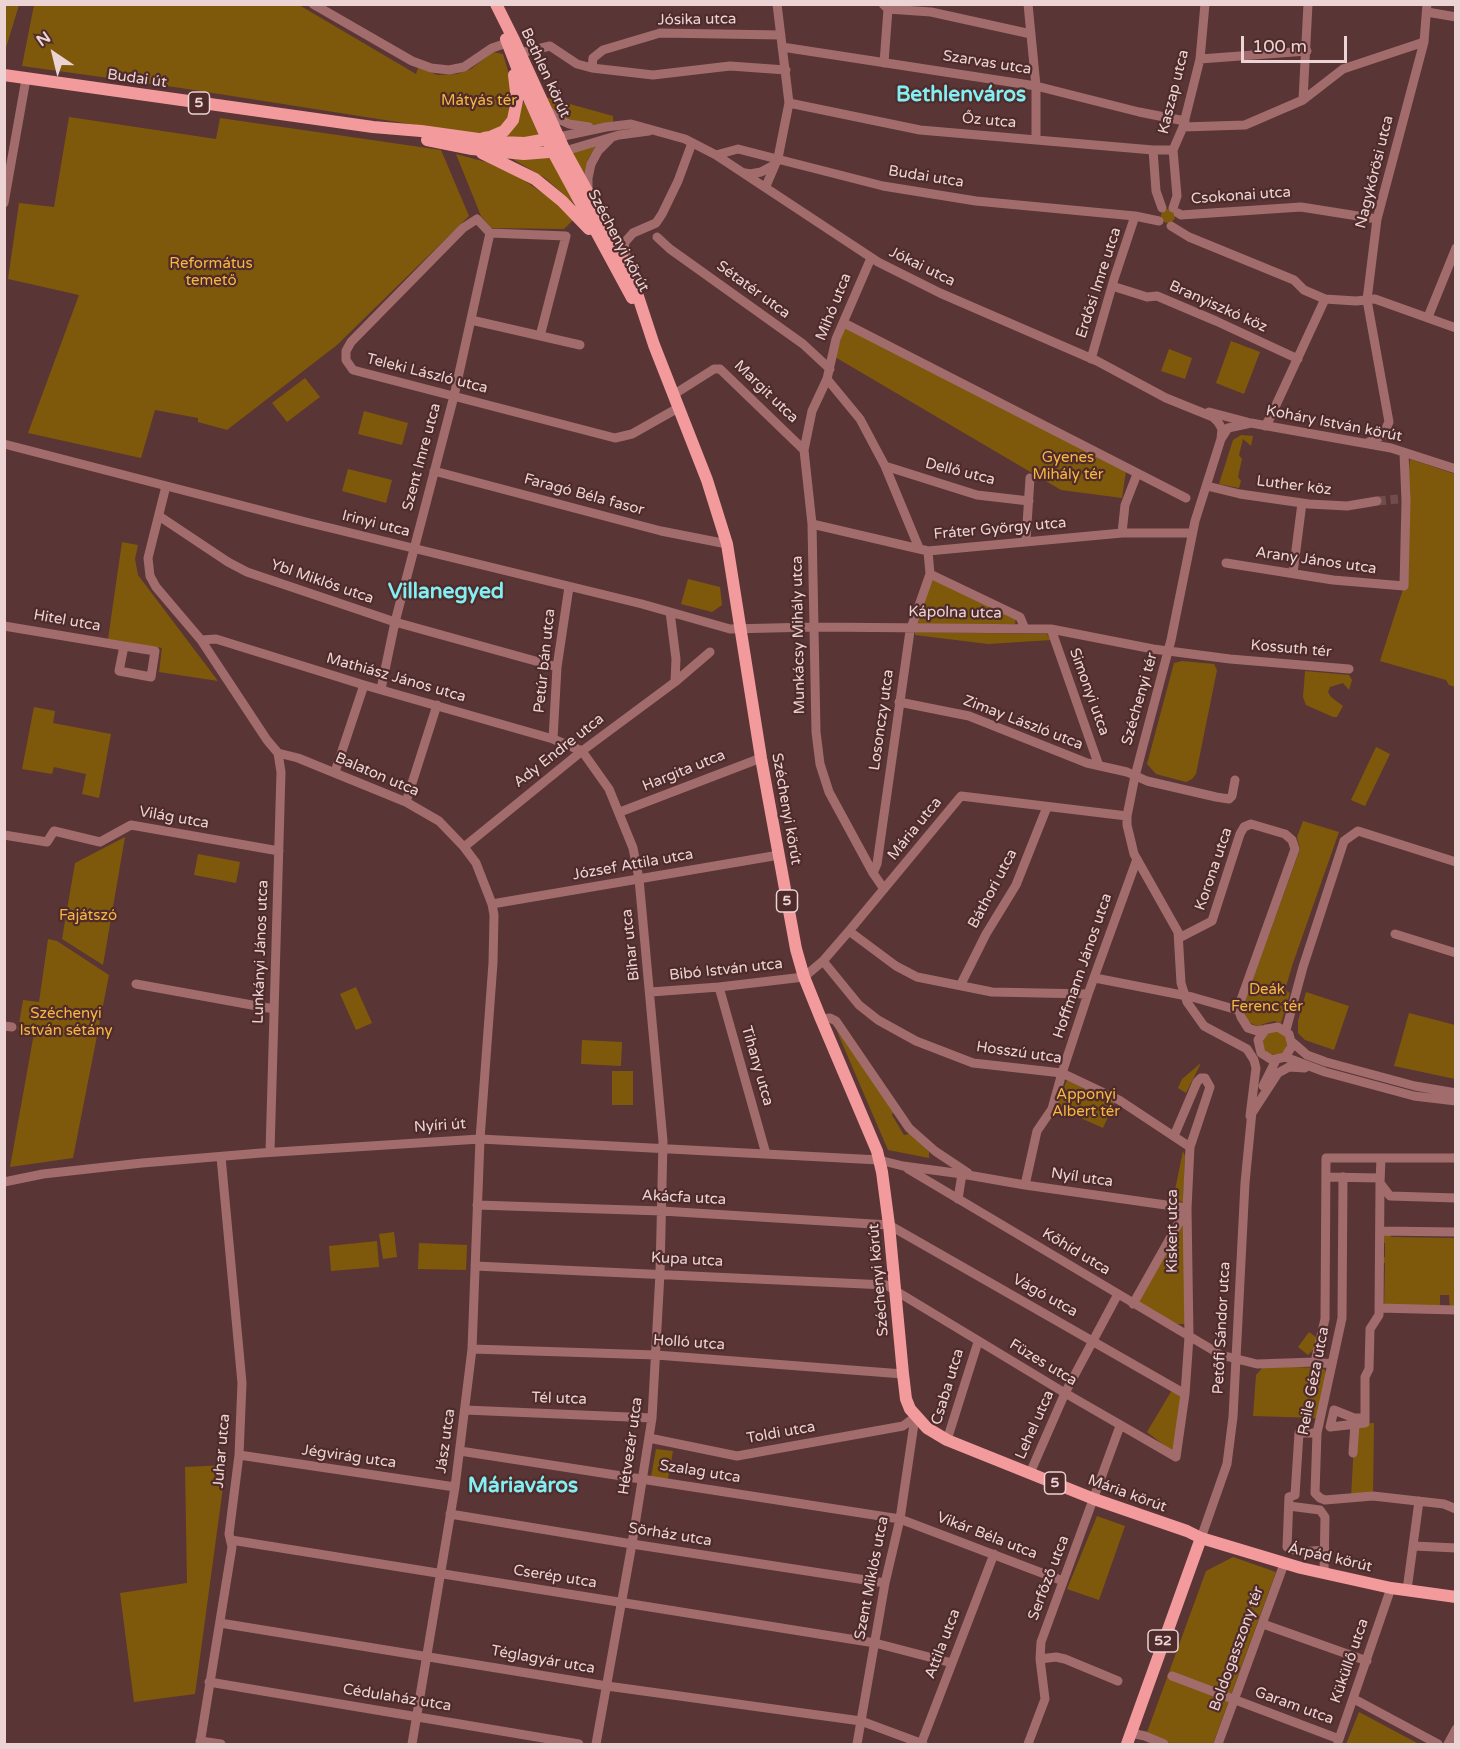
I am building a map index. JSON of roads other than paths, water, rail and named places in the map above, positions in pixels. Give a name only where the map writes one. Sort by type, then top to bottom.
[{"type":"main road","name":"Bethlen körút","points":[[496,4],[553,139]]},
{"type":"main road","name":"Bethlen körút","points":[[503,21],[507,43],[539,98],[553,139]]},
{"type":"main road","points":[[474,144],[504,131],[513,120],[518,100],[516,55]]},
{"type":"main road","name":"Budai út","points":[[4,75],[373,127],[474,144]]},
{"type":"main road","name":"5","points":[[553,139],[559,152],[524,154],[474,144],[553,139]]},
{"type":"main road","name":"5","points":[[474,144],[535,179],[562,201],[602,243]]},
{"type":"main road","name":"Széchenyi körút","points":[[559,152],[591,199],[632,278],[654,345],[706,480],[727,544],[761,758],[796,949],[804,977],[879,1160],[889,1226],[906,1399],[915,1417]]},
{"type":"main road","name":"Széchenyi körút","points":[[559,152],[654,345]]},
{"type":"main road","name":"Mária körút","points":[[915,1417],[935,1434],[947,1440],[1094,1499],[1201,1538]]},
{"type":"main road","name":"Árpád körút","points":[[1201,1538],[1284,1564],[1391,1588],[1455,1598]]},
{"type":"main road","name":"52","points":[[1129,1739],[1201,1538]]},
{"type":"street","points":[[313,4],[412,61],[431,68],[448,70],[464,67],[492,48],[507,43]]},
{"type":"street","points":[[766,186],[777,161],[789,103],[777,4]]},
{"type":"street","points":[[1028,4],[1036,86],[1036,140]]},
{"type":"street","name":"Kaszap utca","points":[[1176,210],[1173,150],[1184,124],[1200,59],[1205,4]]},
{"type":"street","points":[[1303,100],[1308,4]]},
{"type":"street","points":[[884,63],[886,7],[949,15],[1031,34]]},
{"type":"street","points":[[1427,8],[1455,17]]},
{"type":"street","name":"Nagykőrösi utca","points":[[1367,443],[1383,435],[1389,422],[1367,300],[1377,219],[1424,42],[1427,8]]},
{"type":"street","name":"Jósika utca","points":[[591,68],[593,58],[603,50],[660,33],[781,35]]},
{"type":"street","name":"Szarvas utca","points":[[782,48],[1036,86],[1184,124],[1245,125],[1303,100],[1343,69],[1424,42]]},
{"type":"street","points":[[516,55],[550,46],[571,62],[591,68],[653,75],[730,66],[786,70]]},
{"type":"street","points":[[1200,59],[1307,51]]},
{"type":"street","points":[[4,203],[26,79]]},
{"type":"street","points":[[539,98],[547,109],[563,122],[579,127],[606,127]]},
{"type":"street","name":"Őz utca","points":[[789,103],[920,130],[1153,150]]},
{"type":"street","name":"Jókai utca","points":[[553,139],[631,124],[692,142],[766,186],[871,258],[940,293],[1090,359],[1167,398],[1189,406]]},
{"type":"street","name":"Jókai utca","points":[[559,152],[613,136],[654,130]]},
{"type":"street","points":[[591,199],[587,185],[591,164],[598,151],[613,136]]},
{"type":"street","points":[[632,278],[624,249],[625,242],[633,233],[656,222],[668,204],[692,142]]},
{"type":"street","name":"Budai utca","points":[[716,155],[738,149],[777,161],[895,188],[976,201],[1135,216],[1160,214]]},
{"type":"street","name":"Kaszap utca","points":[[1160,214],[1153,150],[1173,150]]},
{"type":"street","points":[[743,172],[755,174],[766,171],[777,161]]},
{"type":"street","points":[[1172,226],[1177,221],[1176,210],[1168,206],[1160,214],[1166,226],[1172,226],[1189,237],[1294,280],[1304,290],[1325,299],[1376,299],[1455,328]]},
{"type":"street","name":"Csokonai utca","points":[[1176,210],[1181,215],[1300,207],[1377,219]]},
{"type":"street","name":"Erdősi Imre utca","points":[[1090,359],[1135,216]]},
{"type":"street","name":"Teleki László utca","points":[[540,336],[566,236],[490,232],[477,219],[463,228],[351,342],[346,351],[346,360],[353,370],[615,438],[632,434],[678,408]]},
{"type":"street","name":"Szent Imre utca","points":[[381,689],[395,622],[454,396],[490,232]]},
{"type":"street","name":"Sétatér utca","points":[[657,237],[670,249],[803,344],[828,374],[860,419],[885,466],[924,549],[930,574]]},
{"type":"street","points":[[1428,317],[1455,248]]},
{"type":"street","name":"Mihó utca","points":[[828,374],[832,352],[871,258]]},
{"type":"street","name":"Branyiszkó köz","points":[[1112,286],[1147,297],[1157,297],[1298,359]]},
{"type":"street","points":[[1265,426],[1325,299]]},
{"type":"street","points":[[471,320],[580,345]]},
{"type":"street","points":[[844,323],[1186,498]]},
{"type":"street","name":"Margit utca","points":[[673,395],[714,369],[720,369],[804,450]]},
{"type":"street","name":"Munkácsy Mihály utca","points":[[828,374],[812,411],[804,450],[812,524],[816,732],[820,764],[829,792],[884,889]]},
{"type":"street","points":[[1189,406],[1251,423]]},
{"type":"street","points":[[1167,651],[1192,533],[1221,439],[1222,429],[1216,419],[1189,406]]},
{"type":"street","name":"Koháry István körút","points":[[1221,439],[1228,428],[1251,423],[1367,443],[1455,469]]},
{"type":"street","name":"Irinyi utca","points":[[4,444],[730,629],[740,629]]},
{"type":"street","name":"Arany János utca","points":[[1226,563],[1333,580],[1404,586],[1402,500],[1404,453]]},
{"type":"street","name":"Dellő utca","points":[[885,466],[977,495],[1029,501]]},
{"type":"street","name":"Faragó Béla fasor","points":[[434,471],[661,531],[727,544]]},
{"type":"street","points":[[1122,533],[1125,505],[1137,474]]},
{"type":"street","points":[[1026,540],[1030,478]]},
{"type":"street","points":[[166,486],[148,558],[150,576],[156,587],[201,640],[278,753]]},
{"type":"street","name":"Luther köz","points":[[1207,486],[1240,494],[1302,503],[1347,506],[1377,501]]},
{"type":"street","points":[[1293,573],[1302,503]]},
{"type":"street","name":"Ybl Miklós utca","points":[[159,516],[247,572],[395,622],[557,667]]},
{"type":"street","name":"Fráter György utca","points":[[812,524],[924,549],[1122,533],[1192,533]]},
{"type":"street","points":[[930,574],[1020,617],[1025,629]]},
{"type":"street","name":"Losonczy utca","points":[[873,873],[877,864],[911,627],[930,574]]},
{"type":"street","name":"Petúr bán utca","points":[[553,739],[557,667],[569,587]]},
{"type":"street","points":[[670,612],[676,659],[675,682]]},
{"type":"street","name":"Hitel utca","points":[[4,626],[155,651],[151,677],[119,671],[123,646]]},
{"type":"street","name":"Kápolna utca","points":[[740,629],[813,627],[1052,629],[1167,651]]},
{"type":"street","name":"Simonyi utca","points":[[1052,629],[1099,766]]},
{"type":"street","name":"Mathiász János utca","points":[[201,640],[216,639],[364,685],[553,739],[582,751]]},
{"type":"street","name":"Széchenyi tér","points":[[1127,816],[1167,651],[1230,659]]},
{"type":"street","name":"Ady Endre utca","points":[[464,847],[582,751],[675,682],[710,652]]},
{"type":"street","name":"Kossuth tér","points":[[1230,659],[1349,669]]},
{"type":"street","points":[[335,772],[364,685]]},
{"type":"street","name":"Zimay László utca","points":[[899,702],[969,716],[1088,763],[1146,781],[1229,799],[1232,796],[1235,780]]},
{"type":"street","points":[[406,802],[437,705]]},
{"type":"street","name":"Bihar utca","points":[[582,751],[609,789],[633,848],[639,879],[651,992],[664,1148]]},
{"type":"street","name":"Balaton utca","points":[[278,753],[335,772],[406,802],[439,821],[464,847],[482,876],[494,915],[493,963],[480,1139]]},
{"type":"street","name":"Lunkányi János utca","points":[[270,1152],[281,772],[278,753]]},
{"type":"street","name":"Hargita utca","points":[[620,812],[761,758]]},
{"type":"street","name":"Mária utca","points":[[804,977],[823,961],[849,932],[961,796],[1127,816]]},
{"type":"street","name":"Báthori utca","points":[[961,984],[986,934],[1016,885],[1047,807]]},
{"type":"street","points":[[1127,816],[1128,833],[1137,859],[1178,932],[1181,983],[1191,1010],[1204,1026],[1247,1049],[1256,1064],[1250,1116]]},
{"type":"street","name":"Korona utca","points":[[1179,938],[1209,924],[1214,917],[1240,834],[1245,826],[1251,824],[1285,834],[1292,840],[1295,849],[1238,1008]]},
{"type":"street","name":"Világ utca","points":[[4,835],[47,842],[54,831],[100,842],[131,825],[279,851]]},
{"type":"street","points":[[1455,862],[1358,831],[1344,841],[1303,967],[1286,1030],[1292,1042],[1307,1055],[1415,1086],[1455,1093]]},
{"type":"street","name":"József Attila utca","points":[[492,904],[779,855]]},
{"type":"street","name":"Hoffmann János utca","points":[[1025,1185],[1037,1131],[1052,1109],[1088,993],[1137,859]]},
{"type":"street","points":[[849,932],[896,966],[917,977],[992,992],[1088,993]]},
{"type":"street","points":[[1395,934],[1455,953]]},
{"type":"street","name":"Hosszú utca","points":[[823,961],[859,1005],[916,1041],[973,1063],[1062,1073],[1119,1100],[1190,1147]]},
{"type":"street","name":"Bibó István utca","points":[[651,992],[804,977]]},
{"type":"street","points":[[1095,978],[1238,1008],[1248,1028],[1257,1031],[1274,1026],[1286,1030]]},
{"type":"street","points":[[136,984],[274,1009]]},
{"type":"street","name":"Tihany utca","points":[[720,987],[766,1154]]},
{"type":"street","name":"Nyíl utca","points":[[821,1019],[830,1018],[836,1021],[909,1128],[935,1151],[973,1176]]},
{"type":"street","points":[[1260,1051],[1258,1040],[1266,1029]]},
{"type":"street","points":[[1226,1037],[1243,1041],[1260,1051],[1268,1059],[1281,1059],[1414,1096],[1455,1101]]},
{"type":"street","points":[[1281,1059],[1290,1051],[1292,1042]]},
{"type":"street","name":"Petőfi Sándor utca","points":[[1201,1538],[1227,1464],[1233,1417],[1245,1183],[1250,1116],[1263,1068],[1260,1051]]},
{"type":"street","name":"Petőfi Sándor utca","points":[[1250,1116],[1281,1059]]},
{"type":"street","points":[[1250,1116],[1274,1078],[1282,1070],[1289,1067],[1300,1067],[1325,1072]]},
{"type":"street","name":"Kiskert utca","points":[[1174,1136],[1196,1084],[1199,1079],[1205,1078],[1210,1086],[1190,1147],[1187,1208],[1189,1337],[1185,1394],[1176,1457]]},
{"type":"street","name":"Nyíri út","points":[[4,1182],[43,1174],[270,1152],[480,1139],[879,1160]]},
{"type":"street","name":"Jász utca","points":[[412,1744],[455,1487],[472,1349],[480,1139]]},
{"type":"street","name":"Hétvezér utca","points":[[596,1744],[652,1418],[664,1148]]},
{"type":"street","points":[[926,1169],[935,1151]]},
{"type":"street","name":"Juhar utca","points":[[200,1743],[232,1547],[229,1534],[239,1455],[242,1383],[221,1157]]},
{"type":"street","name":"Reile Géza utca","points":[[1315,1362],[1325,1314],[1326,1158],[1381,1158]]},
{"type":"street","points":[[1365,1418],[1354,1418],[1334,1410],[1330,1427],[1365,1423],[1365,1418],[1365,1377],[1369,1369],[1370,1329],[1379,1315],[1381,1158],[1455,1158]]},
{"type":"street","name":"Nyíl utca","points":[[879,1160],[903,1166],[1187,1208]]},
{"type":"street","name":"Kőhíd utca","points":[[903,1166],[1221,1355],[1257,1364],[1315,1362],[1332,1364]]},
{"type":"street","points":[[958,1199],[962,1174]]},
{"type":"street","points":[[1326,1177],[1380,1181]]},
{"type":"street","name":"Reile Géza utca","points":[[1315,1492],[1317,1433],[1342,1315],[1343,1177]]},
{"type":"street","points":[[1380,1181],[1387,1193],[1395,1197],[1455,1198]]},
{"type":"street","name":"Akácfa utca","points":[[477,1204],[662,1211],[889,1226]]},
{"type":"street","points":[[1132,1304],[1187,1208]]},
{"type":"street","name":"Vágó utca","points":[[889,1226],[1185,1394]]},
{"type":"street","points":[[1380,1231],[1455,1232]]},
{"type":"street","points":[[1326,1232],[1343,1232]]},
{"type":"street","name":"Kupa utca","points":[[475,1266],[886,1285],[896,1292]]},
{"type":"street","name":"Füzes utca","points":[[896,1292],[1176,1457]]},
{"type":"street","name":"Lehel utca","points":[[1030,1473],[1065,1393],[1118,1294]]},
{"type":"street","points":[[1379,1308],[1455,1310]]},
{"type":"street","name":"Reile Géza utca","points":[[1325,1314],[1342,1315]]},
{"type":"street","name":"Csaba utca","points":[[947,1440],[978,1342]]},
{"type":"street","name":"Holló utca","points":[[472,1349],[656,1355],[903,1374]]},
{"type":"street","name":"Tél utca","points":[[465,1410],[652,1418]]},
{"type":"street","name":"Toldi utca","points":[[649,1438],[737,1456],[903,1426],[915,1417]]},
{"type":"street","name":"Szent Miklós utca","points":[[857,1744],[885,1583],[900,1519],[915,1417]]},
{"type":"street","points":[[1353,1453],[1355,1424]]},
{"type":"street","name":"Serfőző utca","points":[[1028,1744],[1045,1699],[1040,1659],[1041,1642],[1120,1426]]},
{"type":"street","points":[[1295,1495],[1299,1432],[1317,1433]]},
{"type":"street","name":"Szalag utca","points":[[460,1451],[900,1519]]},
{"type":"street","name":"Jégvirág utca","points":[[239,1455],[455,1487]]},
{"type":"street","points":[[1325,1550],[1300,1552],[1287,1547],[1289,1497],[1315,1492],[1325,1500],[1373,1496],[1444,1504],[1455,1509]]},
{"type":"street","points":[[1407,1590],[1419,1501]]},
{"type":"street","points":[[1289,1506],[1320,1510],[1325,1517],[1324,1573]]},
{"type":"street","name":"Sörház utca","points":[[450,1514],[885,1583]]},
{"type":"street","name":"Vikár Béla utca","points":[[900,1519],[1063,1581]]},
{"type":"street","name":"Cserép utca","points":[[231,1540],[875,1643],[952,1663]]},
{"type":"street","points":[[1414,1546],[1455,1548]]},
{"type":"street","name":"Attila utca","points":[[922,1744],[994,1554]]},
{"type":"street","name":"Boldogasszony tér","points":[[1218,1744],[1284,1564]]},
{"type":"street","name":"Küküllő utca","points":[[1338,1742],[1391,1588]]},
{"type":"street","name":"Téglagyár utca","points":[[220,1623],[607,1686],[861,1721],[922,1744]]},
{"type":"street","points":[[1263,1624],[1367,1660]]},
{"type":"street","points":[[1040,1659],[1056,1657],[1065,1659],[1118,1681]]},
{"type":"street","name":"Garam utca","points":[[1172,1676],[1338,1742]]},
{"type":"street","name":"Cédulaház utca","points":[[209,1682],[579,1744]]},
{"type":"street","points":[[1354,1699],[1438,1744]]},
{"type":"street","points":[[1448,1744],[1455,1729]]},
{"type":"street","points":[[1129,1739],[1145,1736],[1164,1744]]},
{"type":"street","points":[[200,1743],[221,1744]]},
{"type":"tunnel","points":[[1377,501],[1398,499]]},
{"type":"district","name":"Bethlenváros","points":[[961,95]]},
{"type":"district","name":"Villanegyed","points":[[446,592]]},
{"type":"district","name":"Máriaváros","points":[[523,1486]]},
{"type":"park label","name":"Mátyás tér","points":[[479,101]]},
{"type":"park label","name":"Református temető","points":[[211,272]]},
{"type":"park label","name":"Gyenes Mihály tér","points":[[1068,466]]},
{"type":"park label","name":"Fajátszó","points":[[88,916]]},
{"type":"park label","name":"Deák Ferenc tér","points":[[1267,998]]},
{"type":"park label","name":"Széchenyi István sétány","points":[[66,1022]]},
{"type":"park label","name":"Apponyi Albert tér","points":[[1086,1104]]}]
